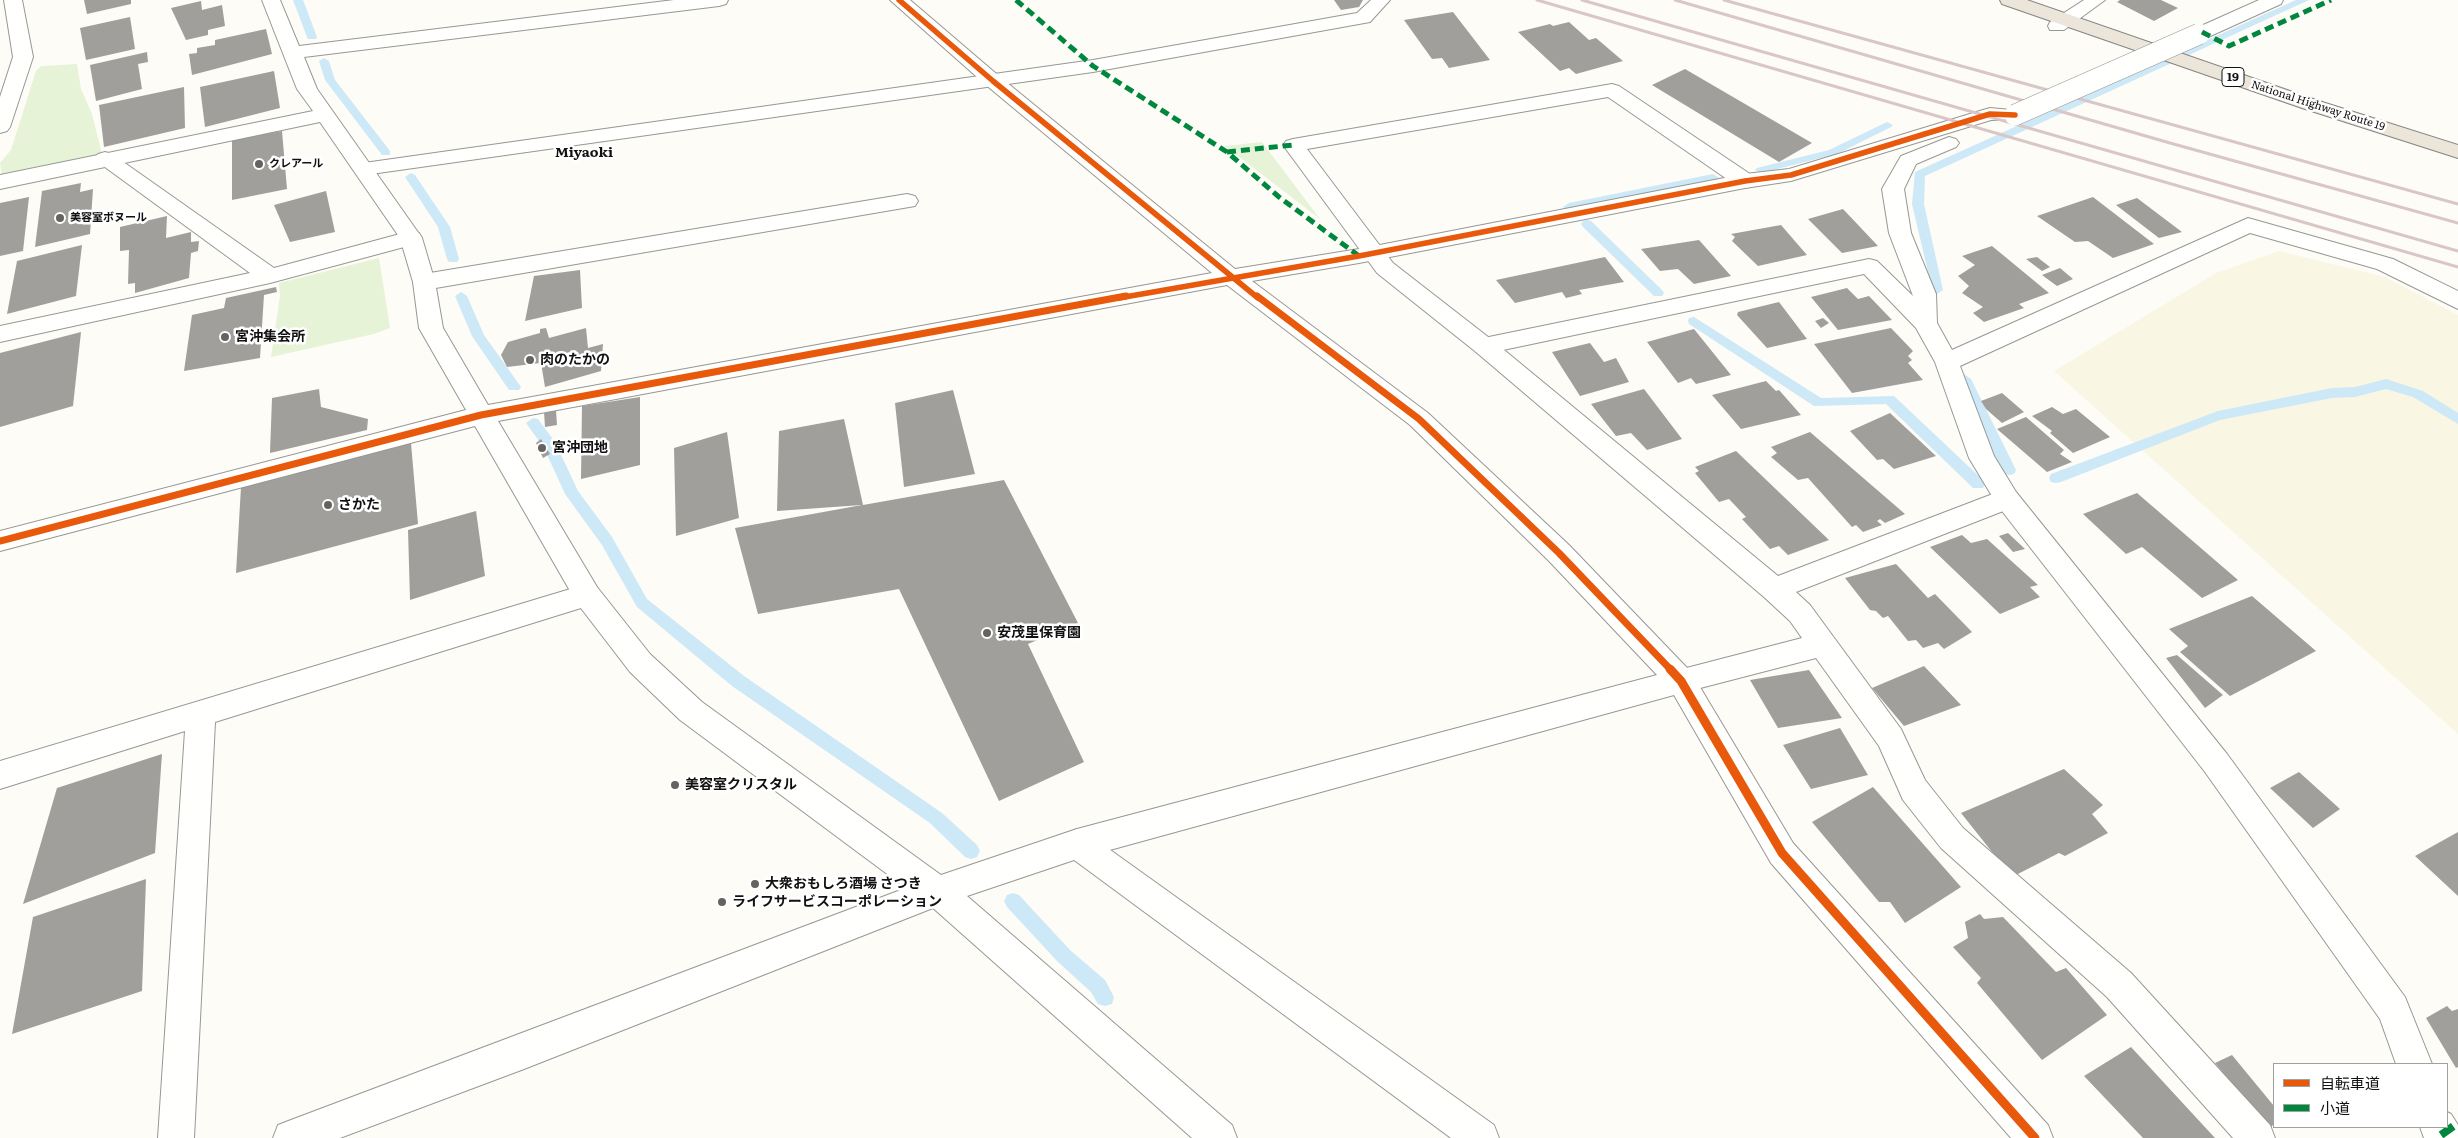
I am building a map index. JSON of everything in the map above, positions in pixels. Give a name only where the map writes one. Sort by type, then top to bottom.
[{"type":"highway","name":"National Highway Route 19","points":[[2009,0],[2062,23],[2458,152]]},
{"type":"street","points":[[0,127],[23,57],[13,0]]},
{"type":"street","points":[[270,0],[307,89],[412,238],[424,282],[431,328],[587,595],[640,663],[691,711],[937,891],[1218,1138]]},
{"type":"street","points":[[292,54],[719,0]]},
{"type":"street","points":[[899,0],[992,81],[1231,277],[1419,419],[1559,553],[1681,681],[1782,853],[2035,1138]]},
{"type":"street","points":[[364,169],[1093,66],[1363,18],[1381,0]]},
{"type":"street","points":[[2062,23],[2096,0]]},
{"type":"street","points":[[1924,323],[1924,294],[1900,232],[1893,189],[1908,160],[2015,115],[2274,0]]},
{"type":"street","points":[[1745,181],[1612,90],[1293,144],[1386,268],[1484,346],[1774,589],[1800,613],[1890,738],[1914,790],[1952,838],[2119,985],[2257,1138]]},
{"type":"street","points":[[0,541],[481,414],[1231,277],[1373,253],[1745,181],[1791,175],[1990,114],[2015,115]]},
{"type":"street","points":[[0,182],[105,158],[325,115]]},
{"type":"street","points":[[105,158],[270,276]]},
{"type":"street","points":[[424,282],[907,201]]},
{"type":"street","points":[[1947,362],[2248,225],[2385,264],[2458,301]]},
{"type":"street","points":[[0,334],[270,276],[412,238]]},
{"type":"street","points":[[1484,346],[1869,266],[1924,323],[1947,362],[1982,458],[2007,499],[2216,763],[2245,803],[2393,1009],[2414,1063]]},
{"type":"street","points":[[1774,589],[2007,499]]},
{"type":"street","points":[[0,775],[587,595]]},
{"type":"street","points":[[291,1138],[524,1051],[937,891],[1077,844],[1823,644]]},
{"type":"street","points":[[176,1138],[201,712]]},
{"type":"street","points":[[1077,844],[1481,1138]]},
{"type":"shaded area","points":[[2279,251],[2385,277],[2458,315],[2458,734],[2054,371],[2216,273]]},
{"type":"green space","points":[[77,64],[81,89],[92,114],[102,154],[2,175],[0,163],[11,150],[36,71],[41,66]]},
{"type":"green space","points":[[1262,142],[1320,219],[1225,146]]},
{"type":"green space","points":[[379,258],[390,328],[374,334],[271,357],[280,296],[279,283]]},
{"type":"building","points":[[84,0],[131,0],[131,4],[87,14]]},
{"type":"building","points":[[1334,0],[1363,0],[1359,7],[1341,10]]},
{"type":"building","points":[[2120,0],[2161,0],[2178,8],[2154,21],[2117,2]]},
{"type":"building","points":[[201,1],[202,10],[222,5],[225,26],[208,30],[208,35],[186,40],[171,8]]},
{"type":"building","points":[[1453,12],[1490,60],[1449,68],[1442,58],[1432,59],[1404,20]]},
{"type":"building","points":[[130,17],[135,49],[86,60],[80,28]]},
{"type":"building","points":[[1569,22],[1589,40],[1596,38],[1623,61],[1576,74],[1569,68],[1560,71],[1518,32],[1550,24],[1553,26]]},
{"type":"building","points":[[266,29],[272,54],[192,75],[189,54],[197,53],[197,48],[215,45],[215,40]]},
{"type":"building","points":[[147,52],[148,62],[138,64],[142,89],[96,101],[90,65]]},
{"type":"building","points":[[1685,69],[1812,143],[1779,162],[1652,85]]},
{"type":"building","points":[[274,71],[280,108],[205,127],[200,87]]},
{"type":"building","points":[[184,87],[185,128],[104,147],[99,105]]},
{"type":"building","name":"クレアール","points":[[282,131],[287,189],[232,200],[232,139]]},
{"type":"building","points":[[81,183],[80,192],[93,189],[90,234],[35,247],[42,191]]},
{"type":"building","points":[[326,191],[335,232],[290,242],[274,205]]},
{"type":"building","points":[[29,197],[23,251],[0,256],[0,203]]},
{"type":"building","points":[[2093,197],[2154,244],[2113,258],[2088,241],[2075,242],[2037,216]]},
{"type":"building","points":[[2137,198],[2182,232],[2159,238],[2116,205]]},
{"type":"building","points":[[1843,209],[1878,246],[1842,253],[1808,219]]},
{"type":"building","points":[[167,216],[166,238],[191,232],[191,242],[199,241],[198,251],[191,253],[189,278],[135,293],[135,283],[128,284],[129,250],[120,251],[120,227]]},
{"type":"building","points":[[1781,225],[1807,255],[1758,266],[1732,241],[1735,237],[1731,234]]},
{"type":"building","points":[[1699,240],[1731,276],[1694,284],[1678,269],[1660,271],[1641,249]]},
{"type":"building","points":[[82,245],[76,296],[7,314],[17,261]]},
{"type":"building","points":[[1992,246],[2049,293],[2019,304],[2024,308],[1984,322],[1973,313],[1983,307],[1962,293],[1969,286],[1958,276],[1975,265],[1962,256]]},
{"type":"building","points":[[1605,257],[1624,282],[1579,290],[1582,294],[1566,298],[1562,292],[1515,303],[1496,280]]},
{"type":"building","points":[[2037,257],[2050,267],[2042,271],[2026,259]]},
{"type":"building","points":[[2060,268],[2073,279],[2057,286],[2042,275]]},
{"type":"building","points":[[580,270],[582,308],[525,321],[534,276]]},
{"type":"building","name":"宮沖集会所","points":[[276,287],[277,292],[264,295],[260,358],[184,371],[192,315],[224,308],[226,298]]},
{"type":"building","points":[[1847,288],[1858,299],[1869,296],[1892,320],[1838,330],[1811,297]]},
{"type":"building","points":[[1779,302],[1807,339],[1767,348],[1737,315],[1738,312]]},
{"type":"building","points":[[1823,318],[1829,323],[1821,328],[1815,321]]},
{"type":"building","points":[[546,328],[549,338],[586,328],[588,348],[603,344],[601,371],[545,387],[541,363],[507,367],[501,355],[508,342],[540,333],[540,329]]},
{"type":"building","points":[[1891,328],[1913,351],[1908,356],[1912,360],[1908,363],[1923,380],[1852,393],[1814,344]]},
{"type":"building","points":[[1694,329],[1731,375],[1696,384],[1691,378],[1678,383],[1647,342]]},
{"type":"building","points":[[81,332],[73,406],[0,427],[0,353]]},
{"type":"building","points":[[1590,343],[1604,362],[1616,358],[1629,382],[1580,396],[1552,352]]},
{"type":"building","points":[[1766,381],[1776,391],[1779,390],[1801,415],[1741,429],[1712,395]]},
{"type":"building","points":[[319,389],[321,407],[368,419],[367,430],[270,453],[272,398]]},
{"type":"building","points":[[1644,389],[1682,439],[1647,450],[1631,433],[1616,436],[1591,404]]},
{"type":"building","points":[[953,390],[975,474],[904,487],[895,403]]},
{"type":"building","points":[[2002,393],[2024,412],[2002,423],[1986,409],[1981,401]]},
{"type":"building","points":[[640,397],[640,465],[581,479],[582,406]]},
{"type":"building","points":[[2052,407],[2063,414],[2076,409],[2110,437],[2073,453],[2050,433],[2052,431],[2032,416]]},
{"type":"building","points":[[556,410],[557,425],[545,427],[544,412]]},
{"type":"building","points":[[1890,413],[1936,456],[1894,469],[1883,459],[1877,460],[1850,431]]},
{"type":"building","points":[[2026,417],[2064,450],[2060,454],[2072,462],[2047,472],[1997,429]]},
{"type":"building","name":"安茂里保育園","points":[[844,419],[863,505],[1004,480],[1078,623],[1028,644],[1084,762],[999,801],[899,589],[758,614],[735,528],[862,505],[777,511],[779,431]]},
{"type":"building","points":[[727,432],[739,518],[676,536],[674,448]]},
{"type":"building","points":[[1810,432],[1905,514],[1885,523],[1880,519],[1877,521],[1882,525],[1863,532],[1856,525],[1852,527],[1808,478],[1798,480],[1771,457],[1777,453],[1771,447]]},
{"type":"building","points":[[541,439],[550,454],[543,458],[536,443]]},
{"type":"building","name":"さかた","points":[[411,443],[418,524],[236,573],[241,487]]},
{"type":"building","points":[[1736,451],[1829,540],[1788,555],[1779,546],[1770,549],[1742,519],[1746,517],[1729,499],[1719,502],[1695,473],[1699,471],[1695,467]]},
{"type":"building","points":[[2137,493],[2238,580],[2202,598],[2142,547],[2126,554],[2083,514]]},
{"type":"building","points":[[476,511],[485,576],[410,600],[408,530]]},
{"type":"building","points":[[2008,533],[2025,549],[2013,552],[1999,536]]},
{"type":"building","points":[[1962,535],[1971,543],[1987,539],[2038,585],[2030,587],[2040,597],[2000,614],[1930,547]]},
{"type":"building","points":[[1896,564],[1928,598],[1935,594],[1972,632],[1944,649],[1938,643],[1923,648],[1916,640],[1908,641],[1888,616],[1883,618],[1876,611],[1870,610],[1845,578]]},
{"type":"building","points":[[2252,596],[2316,651],[2230,696],[2180,652],[2188,646],[2169,629]]},
{"type":"building","points":[[2177,655],[2223,695],[2205,708],[2166,658]]},
{"type":"building","points":[[1924,666],[1961,705],[1904,726],[1872,688]]},
{"type":"building","points":[[1809,670],[1842,718],[1778,728],[1750,680]]},
{"type":"building","points":[[1840,728],[1868,775],[1811,789],[1783,745]]},
{"type":"building","points":[[162,754],[155,853],[23,904],[57,788]]},
{"type":"building","points":[[2064,769],[2103,805],[2092,814],[2108,833],[2065,856],[2059,853],[2012,877],[1961,813]]},
{"type":"building","points":[[2299,772],[2340,809],[2313,828],[2270,788]]},
{"type":"building","points":[[1873,787],[1961,887],[1905,923],[1890,902],[1879,902],[1812,822]]},
{"type":"building","points":[[2458,832],[2458,896],[2415,856]]},
{"type":"building","points":[[146,879],[142,991],[12,1034],[33,917]]},
{"type":"building","points":[[1980,914],[1984,919],[2003,917],[2056,972],[2066,968],[2107,1015],[2042,1060],[1977,983],[1981,978],[1953,947],[1968,938],[1965,922]]},
{"type":"building","points":[[2447,1006],[2452,1011],[2458,1009],[2458,1067],[2456,1068],[2426,1018]]},
{"type":"building","points":[[2131,1047],[2215,1138],[2143,1138],[2084,1076]]},
{"type":"building","points":[[2232,1055],[2273,1105],[2273,1125],[2270,1128],[2215,1063]]},
{"type":"waterway","points":[[298,0],[312,37]]},
{"type":"waterway","points":[[1937,290],[1918,204],[1919,174],[2304,0]]},
{"type":"waterway","points":[[324,61],[330,80],[386,153]]},
{"type":"waterway","points":[[1761,170],[1833,152],[1887,125]]},
{"type":"waterway","points":[[411,177],[444,227],[453,259]]},
{"type":"waterway","points":[[1569,207],[1713,178]]},
{"type":"waterway","points":[[1587,224],[1658,293]]},
{"type":"waterway","points":[[461,296],[478,336],[514,387]]},
{"type":"waterway","points":[[1694,321],[1819,403],[1889,399],[1978,484]]},
{"type":"waterway","points":[[1964,379],[2009,470]]},
{"type":"waterway","points":[[2056,478],[2218,416],[2332,393],[2355,392],[2386,384],[2418,394],[2458,419]]},
{"type":"waterway","points":[[533,423],[550,446],[572,494],[607,541],[642,603],[738,681],[936,818],[971,851]]},
{"type":"waterway","points":[[1013,901],[1064,956],[1098,986],[1105,997]]},
{"type":"railway","points":[[1537,0],[2458,267]]},
{"type":"railway","points":[[1582,0],[2458,251]]},
{"type":"railway","points":[[1675,0],[2170,143],[2458,223]]},
{"type":"railway","points":[[1724,0],[2458,204]]},
{"type":"marked path","points":[[1016,0],[1093,66],[1227,152],[1279,197],[1359,256]]},
{"type":"marked path","points":[[2202,32],[2229,46],[2331,0]]},
{"type":"marked path","points":[[1227,152],[1293,145]]},
{"type":"marked path","points":[[2441,1135],[2458,1123]]},
{"type":"cycle path","points":[[899,0],[993,81],[1231,277],[1419,419],[1559,553],[1681,681],[1782,853],[2035,1138]]},
{"type":"cycle path","points":[[0,541],[481,415],[1231,277],[1359,256],[1745,181],[1791,175],[1990,114],[2015,115]]},
{"type":"place","name":"クレアール","points":[[259,164]]},
{"type":"place","name":"美容室ボヌール","points":[[60,218]]},
{"type":"place","name":"宮沖集会所","points":[[225,337]]},
{"type":"place","name":"肉のたかの","points":[[530,360]]},
{"type":"place","name":"宮沖団地","points":[[542,448]]},
{"type":"place","name":"さかた","points":[[328,505]]},
{"type":"place","name":"安茂里保育園","points":[[987,633]]},
{"type":"place","name":"美容室クリスタル","points":[[675,785]]},
{"type":"place","name":"大衆おもしろ酒場 さつき","points":[[755,884]]},
{"type":"place","name":"ライフサービスコーポレーション","points":[[722,902]]},
{"type":"district","name":"Miyaoki","points":[[584,153]]}]
